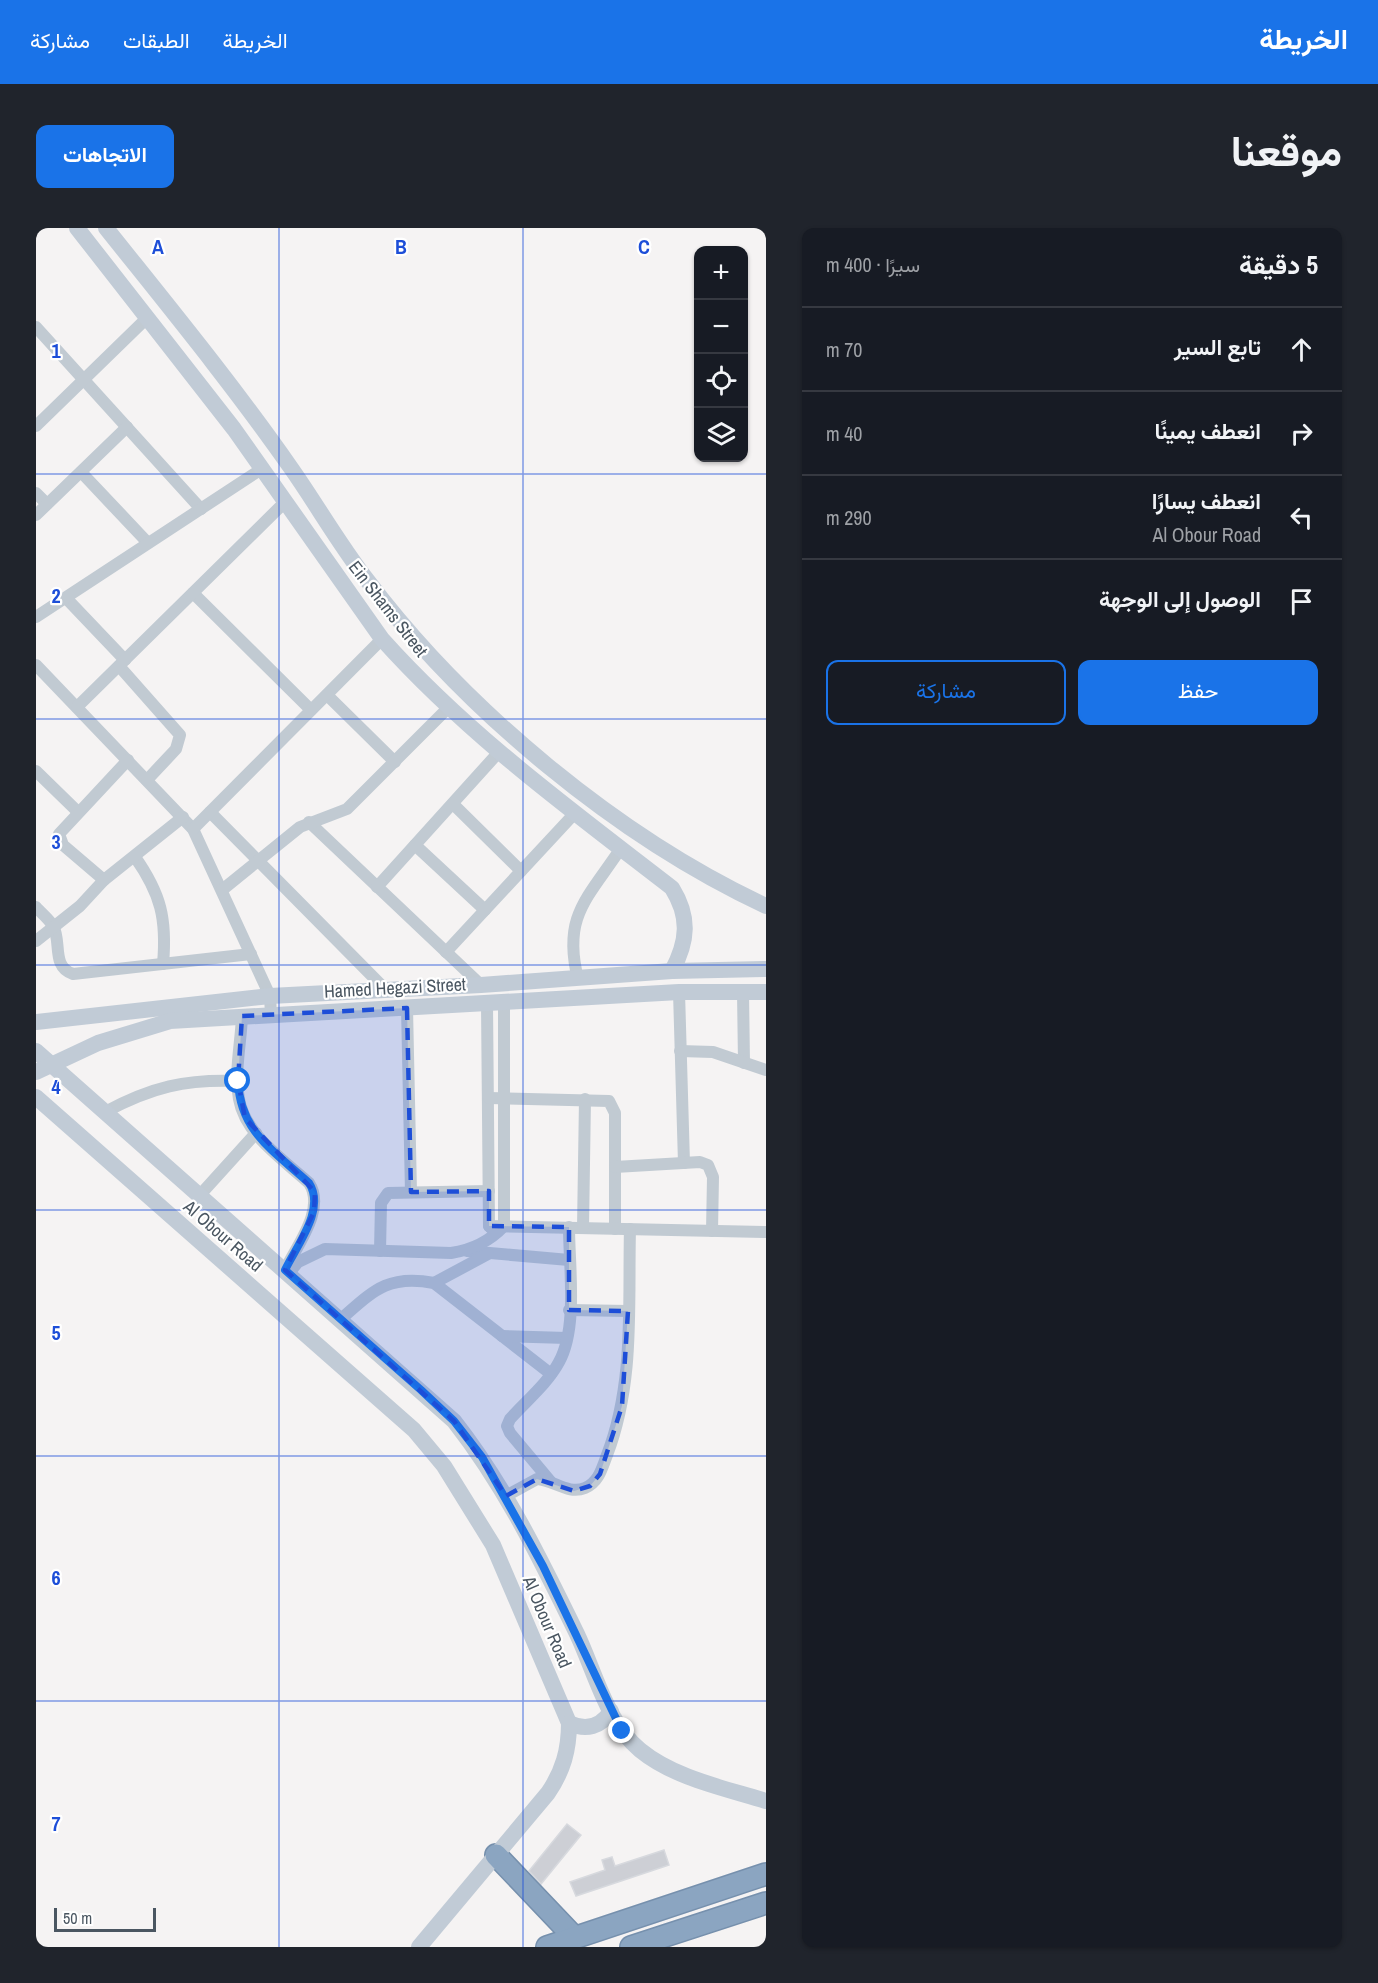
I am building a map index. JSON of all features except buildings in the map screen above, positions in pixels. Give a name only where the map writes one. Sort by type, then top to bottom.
[{"type":"highway","points":[[496,1855],[575,1938]]},
{"type":"highway","points":[[547,1947],[766,1874]]},
{"type":"highway","points":[[631,1947],[766,1903]]},
{"type":"street","name":"Ein Shams Street","points":[[77,228],[148,317],[262,468],[382,639],[448,708],[498,753],[672,888],[681,903],[686,920],[686,937],[681,954],[672,971]]},
{"type":"street","name":"Ein Shams Street","points":[[106,228],[198,343],[283,458],[366,580],[421,645],[480,705],[544,762],[612,813],[682,860],[766,906]]},
{"type":"street","points":[[36,426],[148,317]]},
{"type":"street","points":[[36,327],[201,509]]},
{"type":"street","points":[[36,515],[127,427]]},
{"type":"street","points":[[36,617],[262,468]]},
{"type":"street","points":[[81,471],[148,543]]},
{"type":"street","points":[[36,493],[47,504]]},
{"type":"street","points":[[77,707],[285,502]]},
{"type":"street","points":[[193,593],[311,710]]},
{"type":"street","points":[[66,598],[180,735],[176,749],[147,780]]},
{"type":"street","points":[[193,829],[382,639]]},
{"type":"street","points":[[36,665],[193,829],[270,996],[271,1015]]},
{"type":"street","points":[[327,694],[395,762]]},
{"type":"street","points":[[222,890],[309,822],[347,808],[448,708]]},
{"type":"street","points":[[377,887],[498,753]]},
{"type":"street","points":[[104,880],[60,842],[60,830],[128,760]]},
{"type":"street","points":[[36,771],[78,812]]},
{"type":"street","points":[[453,804],[521,871]]},
{"type":"street","points":[[210,812],[385,989]]},
{"type":"street","points":[[446,952],[575,813]]},
{"type":"street","points":[[36,940],[80,906],[104,880],[183,818]]},
{"type":"street","points":[[309,822],[481,985]]},
{"type":"street","points":[[415,845],[485,910]]},
{"type":"street","points":[[578,979],[572,953],[575,922],[579,912],[621,849]]},
{"type":"street","points":[[135,857],[151,880],[162,907],[166,935],[163,964]]},
{"type":"street","points":[[36,907],[54,926],[60,962],[69,972],[251,954]]},
{"type":"street","name":"Hamed Hegazi Street","points":[[36,1022],[270,996],[578,979],[672,971],[766,969]]},
{"type":"street","points":[[679,992],[684,1163]]},
{"type":"street","name":"Hamed Hegazi Street","points":[[36,1072],[98,1042],[146,1026],[171,1021],[679,992],[766,992]]},
{"type":"street","points":[[743,992],[744,1063]]},
{"type":"street","points":[[497,1229],[505,1098],[504,1002]]},
{"type":"street","points":[[487,1003],[489,1191],[497,1229]]},
{"type":"street","points":[[407,1008],[411,1192]]},
{"type":"street","points":[[242,1016],[238,1081],[239,1100],[245,1118],[256,1133],[309,1183],[315,1192],[314,1212],[287,1271]]},
{"type":"street","name":"Al Obour Road","points":[[36,1051],[454,1421],[482,1457],[506,1496],[569,1617],[611,1711],[622,1731],[638,1748],[656,1762],[766,1801]]},
{"type":"street","points":[[680,1051],[713,1052],[766,1070]]},
{"type":"street","points":[[105,1112],[136,1095],[169,1084],[203,1080],[238,1081]]},
{"type":"street","name":"Al Obour Road","points":[[36,1097],[414,1430],[444,1466],[493,1545],[569,1723],[567,1753],[556,1780],[420,1947]]},
{"type":"street","points":[[489,1098],[603,1100],[614,1106],[615,1229]]},
{"type":"street","points":[[583,1228],[585,1099]]},
{"type":"street","points":[[200,1195],[256,1133]]},
{"type":"street","points":[[615,1167],[704,1163],[713,1173],[712,1231]]},
{"type":"street","points":[[380,1251],[382,1199],[391,1192],[489,1191]]},
{"type":"street","points":[[552,1482],[510,1433],[507,1426],[510,1419],[551,1374],[564,1351],[570,1310],[569,1227]]},
{"type":"street","points":[[465,1251],[497,1229],[569,1227],[766,1232]]},
{"type":"street","points":[[506,1496],[530,1481],[552,1482],[574,1491],[590,1486],[600,1474],[622,1406],[628,1371],[630,1229]]},
{"type":"street","points":[[287,1271],[298,1262],[325,1250],[451,1253],[465,1251],[569,1260]]},
{"type":"street","points":[[434,1283],[488,1254]]},
{"type":"street","points":[[531,1258],[569,1274]]},
{"type":"street","points":[[341,1320],[374,1290],[393,1281],[413,1279],[434,1283],[551,1374]]},
{"type":"street","points":[[570,1310],[628,1311]]},
{"type":"street","points":[[502,1336],[567,1338]]},
{"type":"street","points":[[569,1723],[577,1726],[593,1726],[607,1718],[611,1711]]},
{"type":"highlighted area","points":[[407,1008],[411,1192],[489,1191],[489,1226],[569,1227],[569,1310],[628,1311],[622,1406],[600,1474],[590,1486],[574,1491],[537,1479],[506,1496],[454,1421],[285,1270],[314,1212],[315,1192],[245,1118],[238,1081],[242,1016]]},
{"type":"route","points":[[238,1081],[239,1100],[245,1118],[256,1133],[309,1183],[315,1192],[314,1212],[285,1270],[454,1421],[482,1457],[506,1496],[543,1566],[622,1731]]}]
